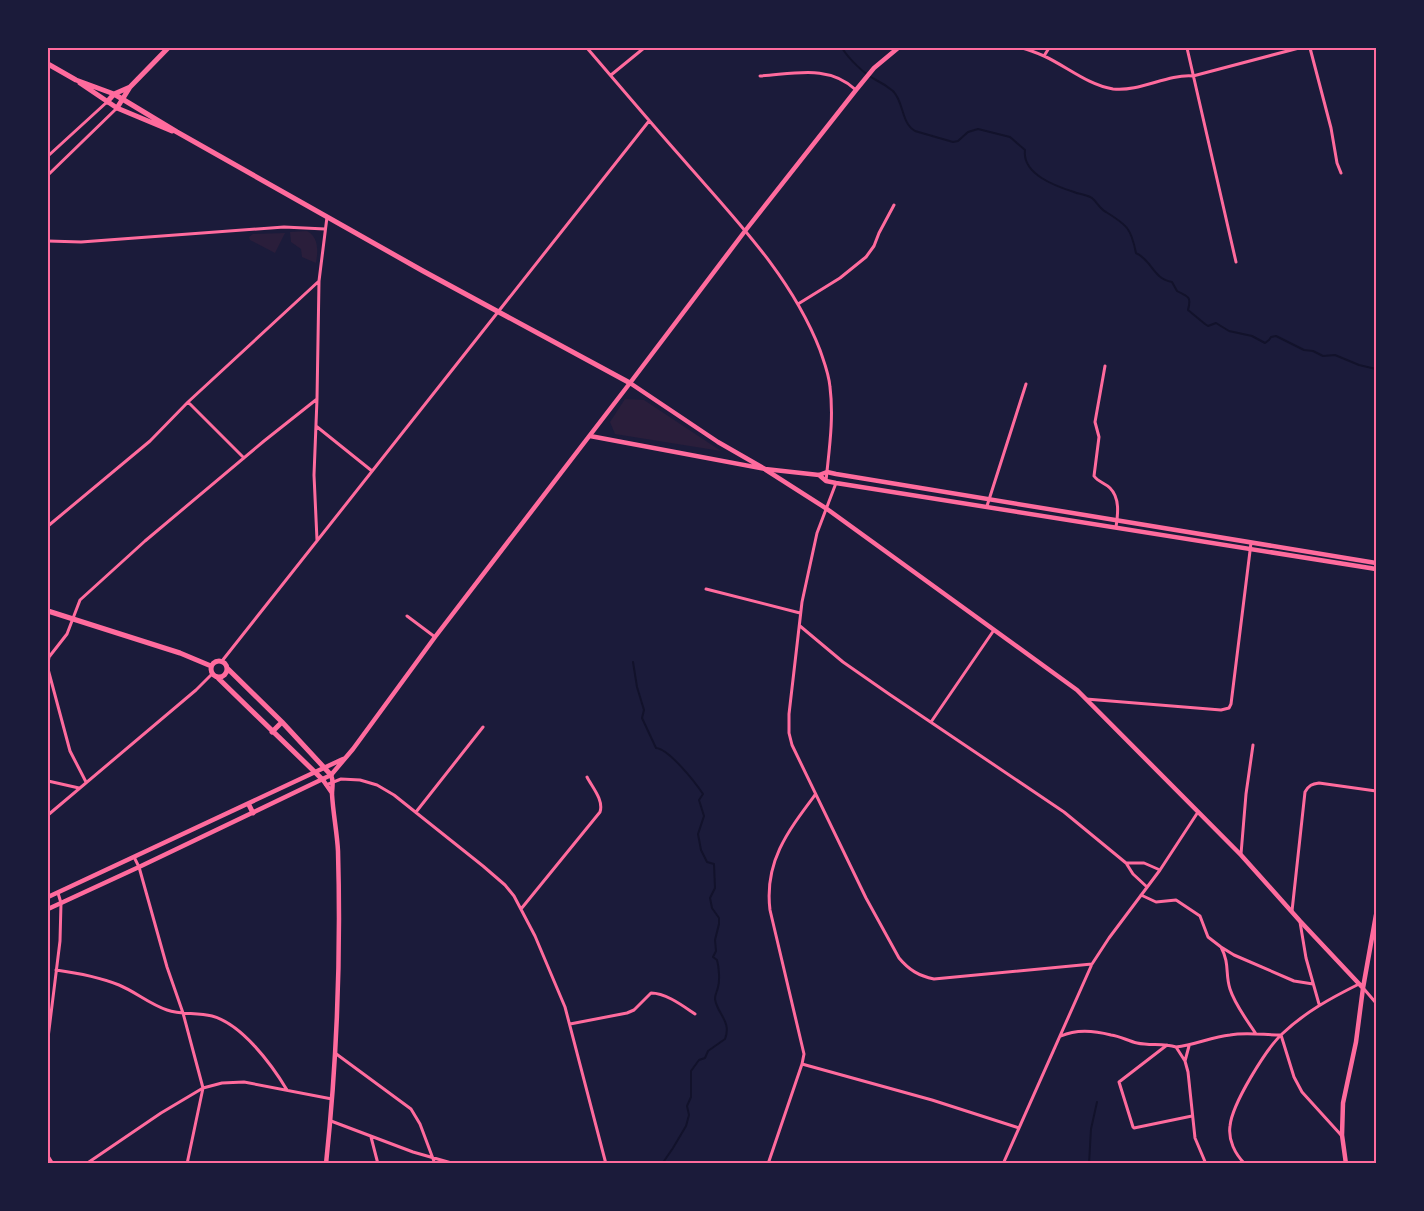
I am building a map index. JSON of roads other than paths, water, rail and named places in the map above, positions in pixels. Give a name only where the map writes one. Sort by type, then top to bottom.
[{"type":"main road","points":[[117,108],[124,100],[130,87],[168,48]]},
{"type":"main road","points":[[48,909],[332,778],[344,759],[435,637],[746,231],[856,90],[874,68],[894,49]]},
{"type":"main road","points":[[48,64],[76,80],[117,108],[164,129],[177,132]]},
{"type":"main road","points":[[76,80],[114,94],[177,132],[498,312],[630,383],[718,442],[765,469],[827,509],[1077,690],[1241,855],[1363,988]]},
{"type":"main road","points":[[107,102],[114,94],[130,87]]},
{"type":"main road","points":[[590,436],[765,469],[819,475],[827,472],[1117,521],[1376,569]]},
{"type":"main road","points":[[819,475],[826,481],[836,483],[1116,527],[1376,563]]},
{"type":"main road","points":[[48,611],[180,653],[211,666]]},
{"type":"main road","points":[[211,666],[217,661],[222,662],[282,722],[332,778],[332,793],[337,826],[340,918],[335,1053],[331,1121],[326,1164]]},
{"type":"main road","points":[[211,666],[214,676],[315,773],[332,793]]},
{"type":"main road","points":[[214,676],[224,675],[227,668]]},
{"type":"main road","points":[[272,732],[282,722]]},
{"type":"main road","points":[[48,897],[344,759]]},
{"type":"main road","points":[[249,804],[253,813]]},
{"type":"main road","points":[[1346,1164],[1342,1135],[1343,1103],[1356,1042],[1376,915]]},
{"type":"street","points":[[587,48],[746,231],[780,274],[798,304],[812,331],[830,386],[832,434],[826,481]]},
{"type":"street","points":[[611,75],[644,48]]},
{"type":"street","points":[[1022,48],[1044,56],[1098,85],[1115,89],[1146,86],[1183,76],[1193,76],[1299,48]]},
{"type":"street","points":[[1044,56],[1049,48]]},
{"type":"street","points":[[1187,48],[1236,262]]},
{"type":"street","points":[[1310,48],[1332,128],[1337,163],[1341,173]]},
{"type":"street","points":[[760,76],[821,72],[848,82],[856,90]]},
{"type":"street","points":[[48,156],[107,102]]},
{"type":"street","points":[[48,175],[117,108]]},
{"type":"street","points":[[222,662],[649,121]]},
{"type":"street","points":[[798,304],[840,278],[866,257],[874,246],[894,205]]},
{"type":"street","points":[[317,540],[314,476],[319,281],[327,216]]},
{"type":"street","points":[[48,241],[81,242],[284,227],[325,229]]},
{"type":"street","points":[[48,526],[150,441],[188,402],[319,281]]},
{"type":"street","points":[[1105,366],[1095,422],[1099,437],[1094,476],[1111,490],[1118,508],[1116,527]]},
{"type":"street","points":[[988,506],[1026,384]]},
{"type":"street","points":[[48,663],[49,657],[67,634],[80,600],[145,541],[317,399]]},
{"type":"street","points":[[188,402],[244,458]]},
{"type":"street","points":[[316,426],[372,471]]},
{"type":"street","points":[[836,483],[817,533],[800,614],[788,714],[789,733],[792,745],[815,795],[870,906],[899,958],[913,972],[923,977],[934,979],[1092,964]]},
{"type":"street","points":[[1086,699],[1221,710],[1229,708],[1250,546]]},
{"type":"street","points":[[706,589],[800,614]]},
{"type":"street","points":[[406,616],[435,637]]},
{"type":"street","points":[[799,626],[844,662],[1064,812],[1126,863],[1132,874],[1147,887]]},
{"type":"street","points":[[931,722],[994,630]]},
{"type":"street","points":[[48,669],[70,751],[86,782]]},
{"type":"street","points":[[48,815],[214,676]]},
{"type":"street","points":[[416,812],[484,727]]},
{"type":"street","points":[[1241,855],[1246,794],[1254,745]]},
{"type":"street","points":[[521,909],[600,812],[602,807],[601,801],[587,777]]},
{"type":"street","points":[[332,778],[368,782],[394,795],[505,885],[536,936],[565,1007],[606,1164]]},
{"type":"street","points":[[48,781],[79,788]]},
{"type":"street","points":[[1292,911],[1305,792],[1308,787],[1319,783],[1376,791]]},
{"type":"street","points":[[768,1164],[804,1054],[770,910],[769,886],[772,867],[782,842],[815,795]]},
{"type":"street","points":[[1003,1164],[1092,964],[1160,870],[1198,812]]},
{"type":"street","points":[[134,857],[139,867],[167,967],[183,1013],[203,1088],[187,1164]]},
{"type":"street","points":[[1126,863],[1144,863],[1160,870]]},
{"type":"street","points":[[48,1038],[61,903],[58,893]]},
{"type":"street","points":[[1141,896],[1156,902],[1176,900],[1200,916],[1208,937],[1221,947],[1294,981],[1313,984]]},
{"type":"street","points":[[1300,921],[1306,958],[1319,1004]]},
{"type":"street","points":[[1221,947],[1228,963],[1229,986],[1232,994],[1256,1034]]},
{"type":"street","points":[[56,970],[107,981],[130,990],[150,1003],[168,1011],[212,1016],[244,1036],[262,1055],[288,1090]]},
{"type":"street","points":[[1244,1164],[1230,1137],[1230,1126],[1233,1112],[1263,1058],[1281,1035],[1319,1004],[1359,984]]},
{"type":"street","points":[[1363,988],[1376,1002]]},
{"type":"street","points":[[48,996],[53,993]]},
{"type":"street","points":[[570,1024],[627,1013],[634,1010],[651,993],[656,993],[680,1004],[695,1014]]},
{"type":"street","points":[[1061,1036],[1078,1031],[1112,1035],[1137,1043],[1176,1047],[1189,1046],[1214,1037],[1232,1034],[1281,1035]]},
{"type":"street","points":[[1281,1035],[1294,1078],[1302,1092],[1342,1135]]},
{"type":"street","points":[[1168,1045],[1119,1082],[1133,1127],[1192,1116]]},
{"type":"street","points":[[1185,1061],[1189,1046]]},
{"type":"street","points":[[1176,1047],[1185,1061],[1188,1072],[1196,1138],[1206,1164]]},
{"type":"street","points":[[335,1053],[411,1109],[420,1124],[435,1164]]},
{"type":"street","points":[[802,1064],[932,1100],[1019,1128]]},
{"type":"street","points":[[86,1164],[161,1113],[203,1088],[244,1082],[332,1099]]},
{"type":"street","points":[[331,1121],[413,1152],[455,1164]]},
{"type":"street","points":[[371,1136],[378,1164]]},
{"type":"street","points":[[48,1156],[53,1164]]},
{"type":"waterway","points":[[842,48],[862,70],[893,91],[897,96],[907,123],[915,131],[953,142],[958,141],[968,132],[978,129],[1010,137],[1025,150],[1025,158],[1029,166],[1041,178],[1092,198],[1102,209],[1119,220],[1127,228],[1136,253],[1142,256],[1160,277],[1172,282],[1177,291],[1188,297],[1188,310],[1208,326],[1216,323],[1229,331],[1252,336],[1265,343],[1271,337],[1276,336],[1304,350],[1313,351],[1323,356],[1335,355],[1359,365],[1376,369]]},
{"type":"waterway","points":[[633,662],[637,687],[644,710],[642,718],[656,748],[668,754],[688,774],[703,794],[699,800],[704,816],[698,834],[701,850],[707,862],[714,864],[715,888],[710,898],[712,908],[719,918],[715,940],[716,951],[713,957],[717,960],[719,974],[719,984],[715,999],[727,1027],[725,1039],[708,1051],[705,1058],[699,1060],[691,1071],[691,1097],[687,1106],[689,1115],[686,1126],[662,1164]]},
{"type":"waterway","points":[[1089,1164],[1091,1129],[1097,1102]]}]
